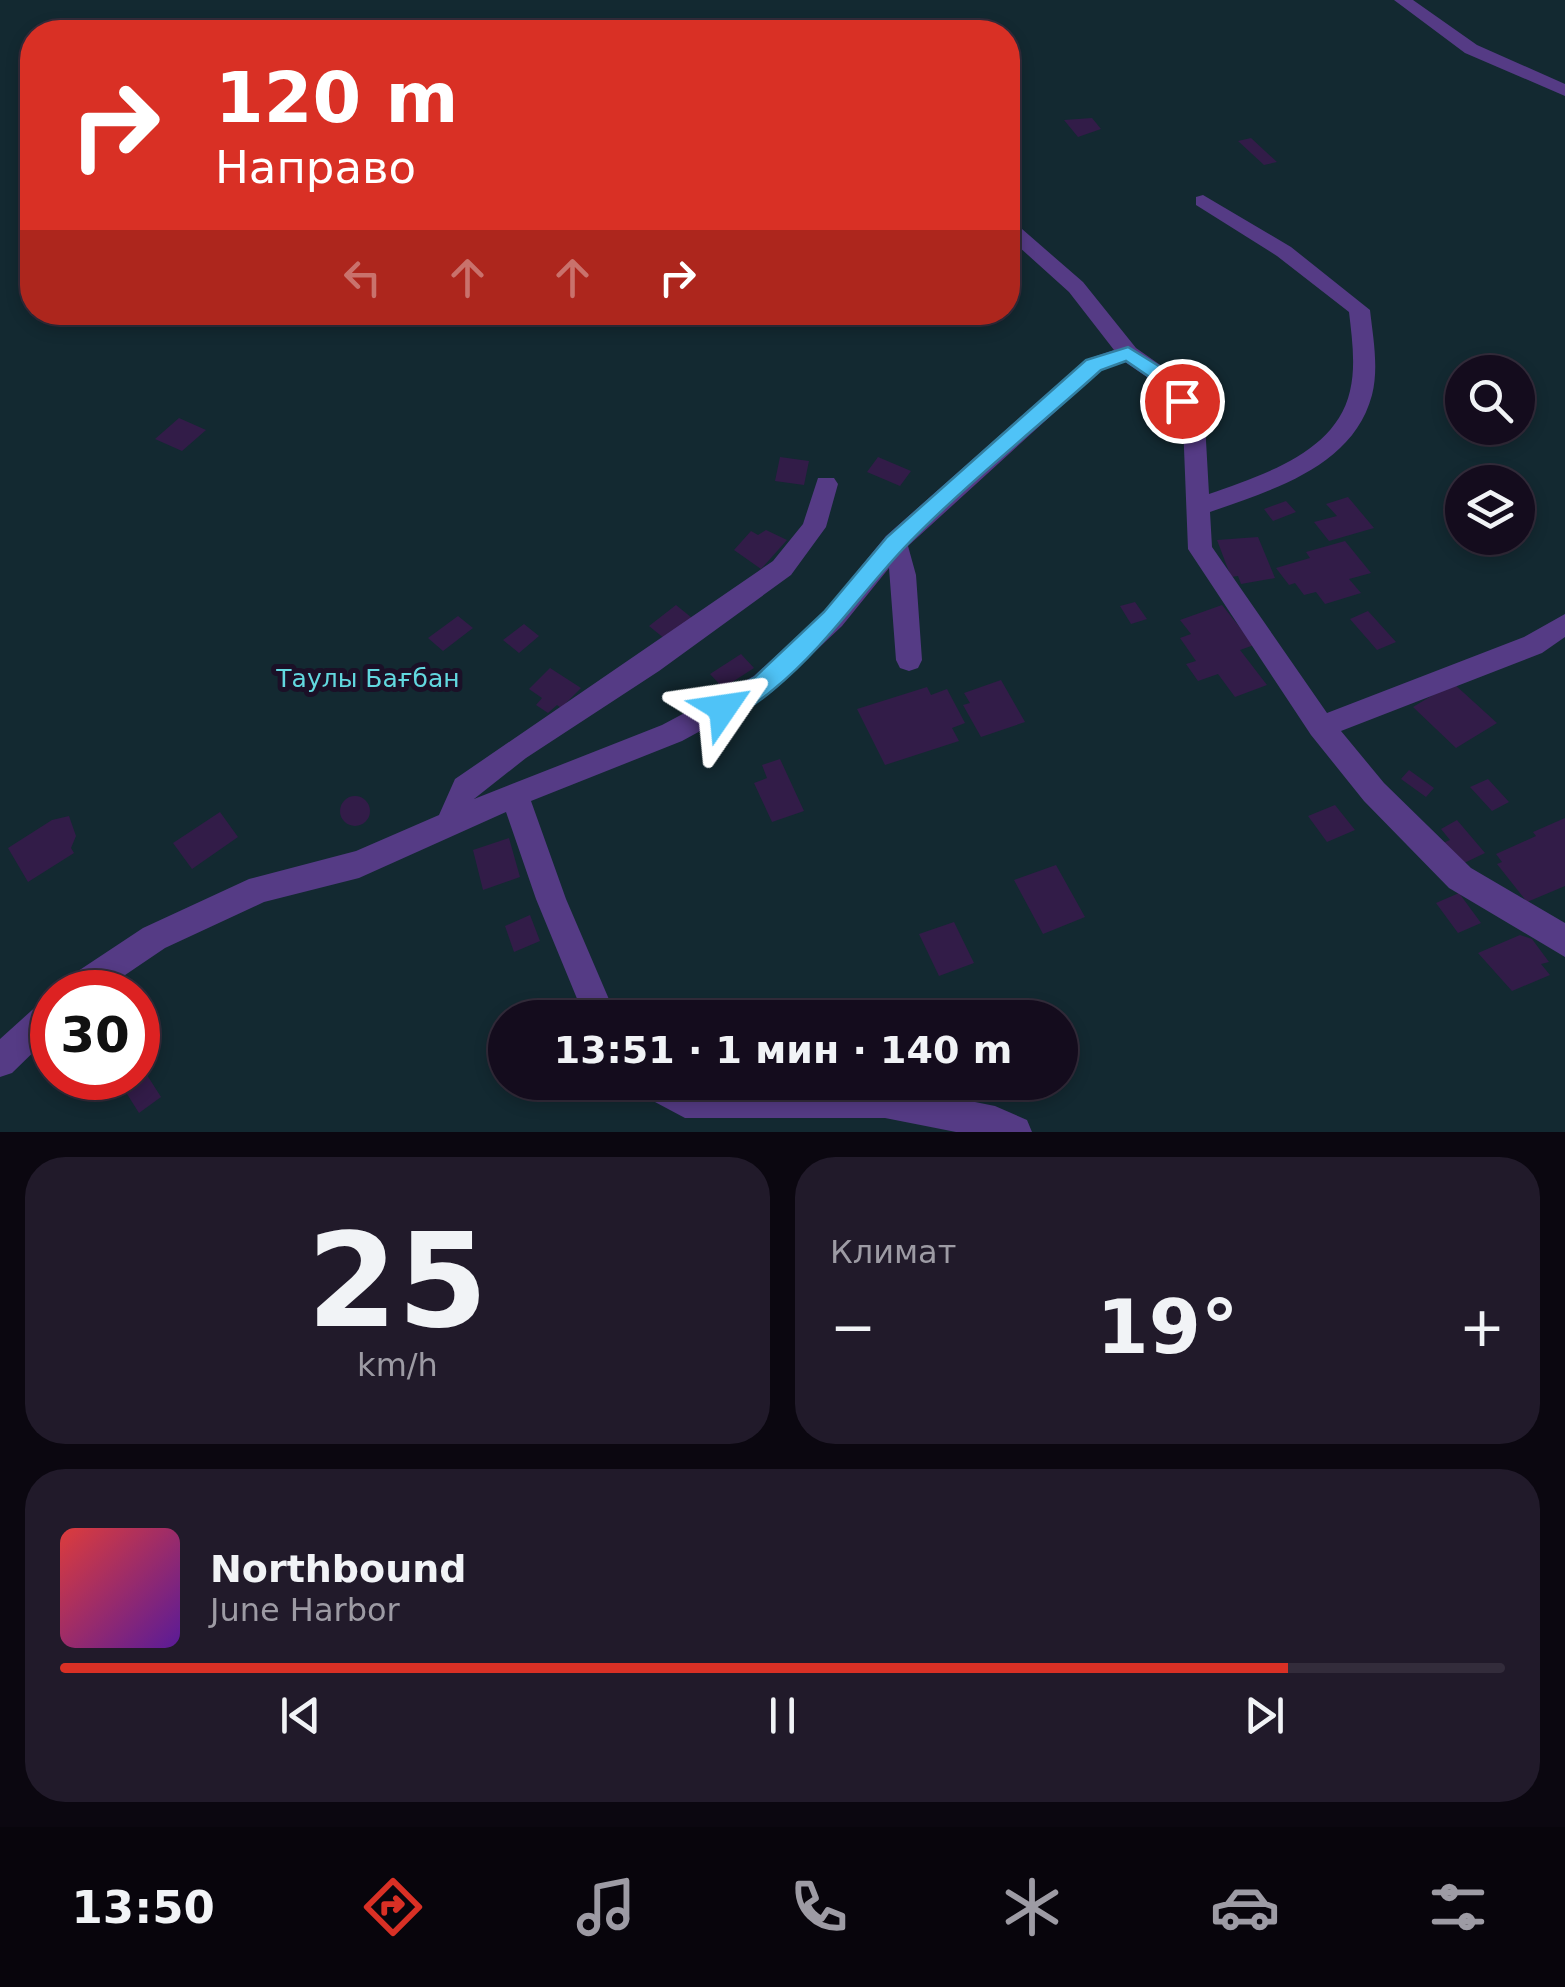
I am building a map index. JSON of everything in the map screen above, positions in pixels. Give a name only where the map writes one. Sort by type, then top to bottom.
[{"type":"street","points":[[1402,0],[1472,49],[1565,91]]},
{"type":"street","points":[[1196,508],[1300,465],[1342,432],[1361,395],[1364,347],[1359,310],[1346,298],[1294,256],[1204,201]]},
{"type":"street","points":[[1020,238],[1076,287],[1128,353],[1168,380],[1194,424],[1200,549],[1321,726],[1374,792],[1460,878],[1529,916],[1565,942]]},
{"type":"street","points":[[107,970],[154,938],[260,889],[359,864],[514,795],[672,733],[763,684],[832,618],[895,543],[1094,365],[1128,353]]},
{"type":"street","points":[[450,822],[465,788],[516,749],[650,664],[782,568],[814,527],[826,484]]},
{"type":"street","points":[[895,543],[903,576],[909,660]]},
{"type":"street","points":[[1321,726],[1533,645],[1565,624]]},
{"type":"street","points":[[514,795],[551,899],[594,1000]]},
{"type":"street","points":[[1529,916],[1565,927]]},
{"type":"street","points":[[0,1061],[30,1033]]},
{"type":"street","points":[[682,1100],[885,1101],[995,1123],[1014,1132]]},
{"type":"green space","name":"Таулы Бағбан","points":[[0,0],[1565,0],[1565,1132],[0,1132]]},
{"type":"building","points":[[1092,118],[1101,129],[1078,137],[1064,120]]},
{"type":"building","points":[[1251,138],[1277,162],[1264,165],[1238,141]]},
{"type":"building","points":[[179,418],[206,430],[182,451],[155,439]]},
{"type":"building","points":[[780,457],[809,461],[804,485],[775,481]]},
{"type":"building","points":[[878,457],[911,471],[900,486],[867,472]]},
{"type":"building","points":[[1348,497],[1374,528],[1329,541],[1314,522],[1337,516],[1326,504]]},
{"type":"building","points":[[1286,501],[1296,512],[1273,521],[1264,509]]},
{"type":"building","points":[[766,530],[787,540],[761,569],[734,550],[751,531],[758,535]]},
{"type":"building","points":[[1258,537],[1275,578],[1241,584],[1238,576],[1231,577],[1217,540]]},
{"type":"building","points":[[1345,541],[1371,573],[1349,579],[1361,593],[1325,604],[1316,592],[1304,595],[1295,583],[1289,585],[1276,568],[1310,558],[1306,552]]},
{"type":"building","points":[[1135,602],[1147,619],[1131,624],[1120,606]]},
{"type":"building","points":[[676,605],[692,618],[665,639],[649,626]]},
{"type":"building","points":[[1222,605],[1254,645],[1240,650],[1267,685],[1235,697],[1218,674],[1198,681],[1186,664],[1196,661],[1180,638],[1191,634],[1180,620]]},
{"type":"building","points":[[1368,611],[1396,642],[1377,650],[1350,619]]},
{"type":"building","points":[[458,616],[473,628],[443,651],[428,638]]},
{"type":"building","points":[[524,624],[539,636],[519,653],[503,640]]},
{"type":"building","points":[[741,654],[754,668],[723,688],[710,674]]},
{"type":"building","points":[[550,668],[581,688],[561,708],[557,705],[548,713],[536,705],[542,698],[529,689]]},
{"type":"building","points":[[1001,680],[1025,722],[981,737],[963,705],[970,703],[964,693]]},
{"type":"building","points":[[1453,683],[1497,723],[1456,748],[1413,707]]},
{"type":"building","points":[[927,687],[931,695],[947,689],[965,723],[952,728],[959,741],[885,765],[857,709]]},
{"type":"building","points":[[780,759],[804,811],[772,822],[754,783],[767,778],[762,765]]},
{"type":"building","points":[[1409,770],[1434,788],[1426,797],[1401,779]]},
{"type":"building","points":[[1488,779],[1509,802],[1492,811],[1470,787]]},
{"type":"building","points":[[355,796],[366,800],[370,811],[366,822],[355,826],[344,822],[340,811],[344,800]]},
{"type":"building","points":[[1335,805],[1355,830],[1327,842],[1308,816]]},
{"type":"building","points":[[220,812],[238,837],[192,869],[173,843]]},
{"type":"building","points":[[69,816],[76,836],[71,848],[74,853],[28,882],[8,848],[52,820]]},
{"type":"building","points":[[1565,818],[1565,886],[1527,902],[1497,864],[1502,862],[1496,854]]},
{"type":"building","points":[[1457,820],[1485,853],[1462,864],[1443,843],[1450,840],[1441,829]]},
{"type":"building","points":[[509,838],[520,877],[483,890],[473,850]]},
{"type":"building","points":[[1056,865],[1085,917],[1043,934],[1014,880]]},
{"type":"building","points":[[1459,893],[1481,923],[1458,933],[1436,903]]},
{"type":"building","points":[[530,915],[540,941],[514,952],[505,926]]},
{"type":"building","points":[[954,922],[974,963],[939,976],[919,934]]},
{"type":"building","points":[[1520,935],[1532,939],[1549,962],[1541,964],[1550,975],[1512,991],[1478,953]]},
{"type":"building","points":[[131,1100],[157,1100],[139,1113]]},
{"type":"route","points":[[723,708],[763,684],[832,618],[895,543],[1094,365],[1128,353],[1168,380],[1182,401]]}]
